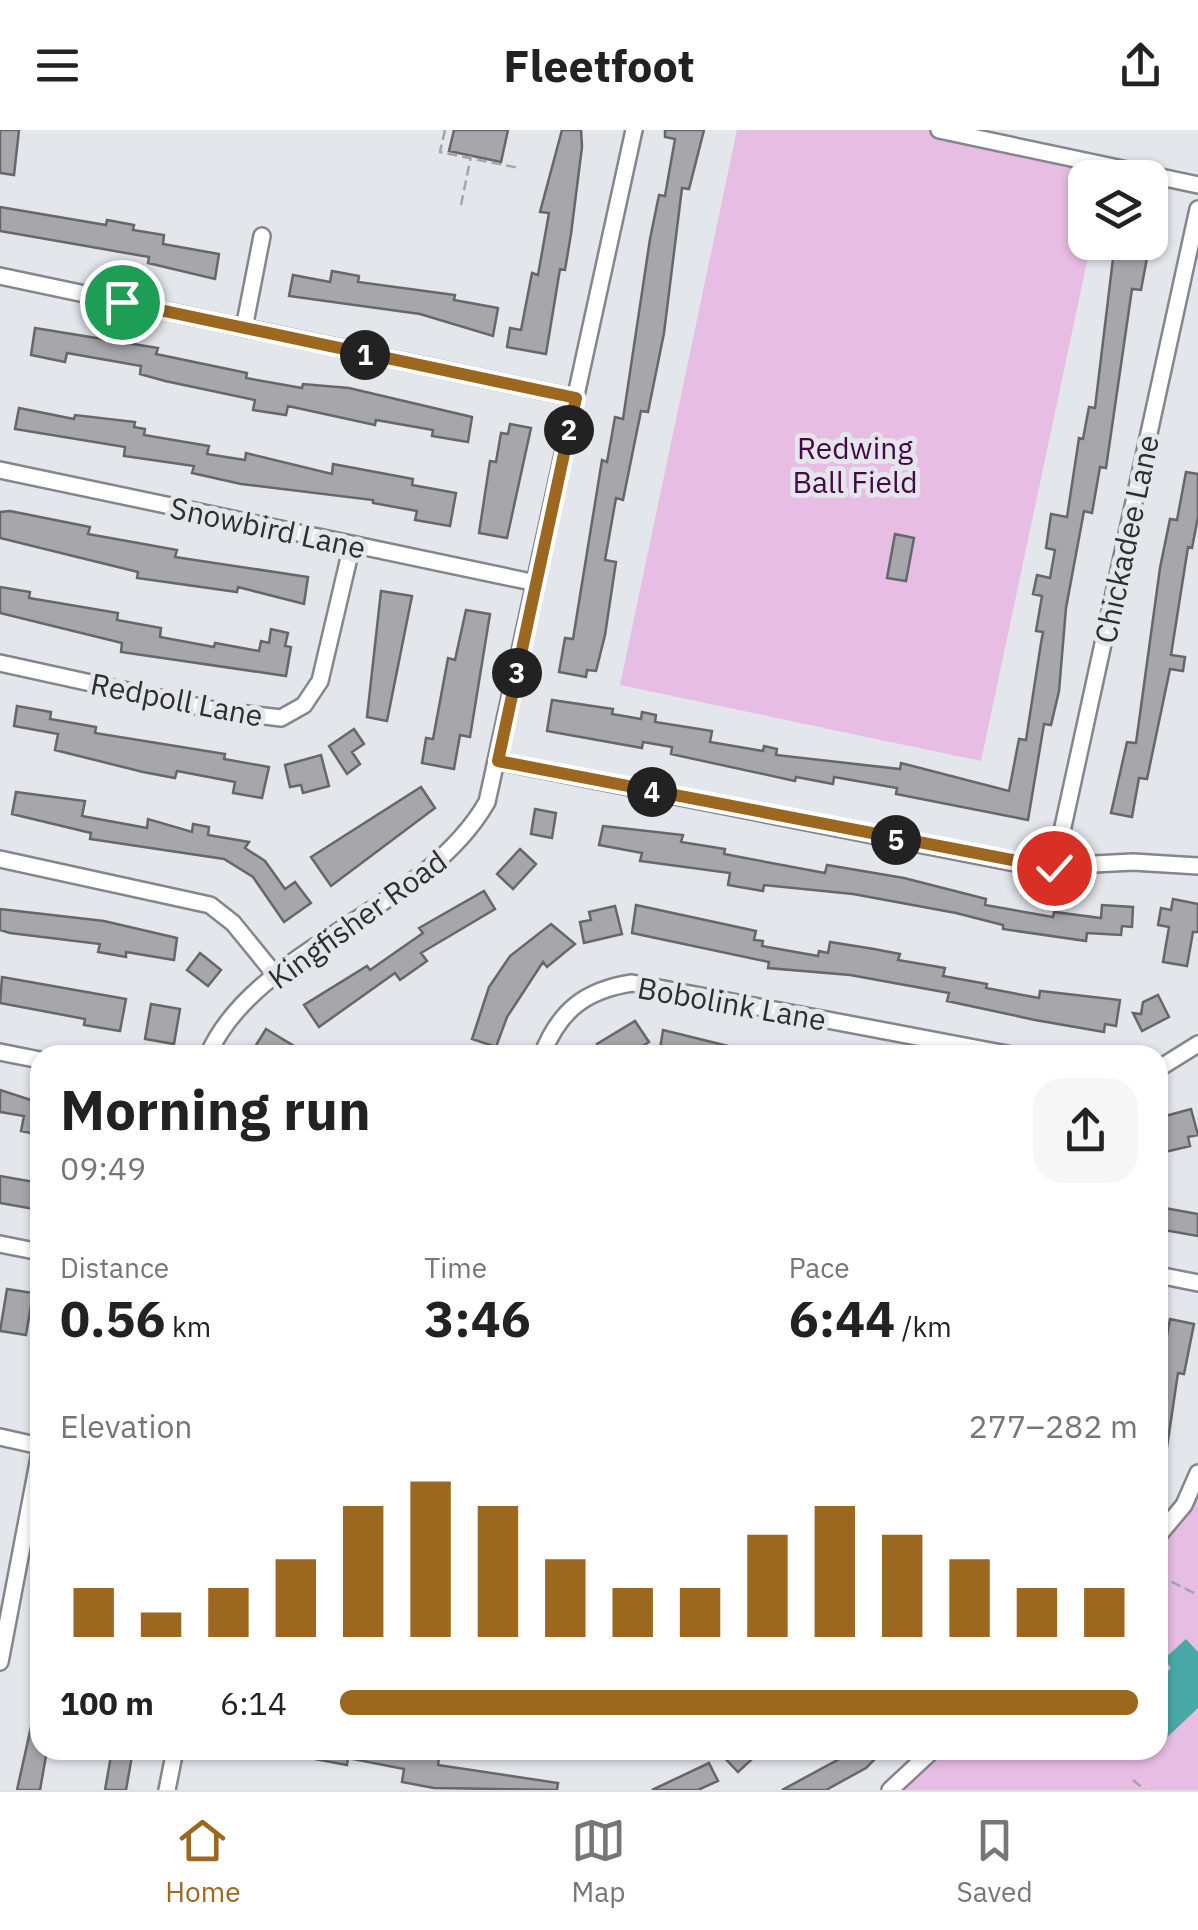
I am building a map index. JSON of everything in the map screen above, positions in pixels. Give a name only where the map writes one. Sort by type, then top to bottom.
[{"type":"street","name":"Kingfisher Road","points":[[214,1045],[234,1011],[454,849],[488,802],[634,130]]},
{"type":"street","points":[[939,130],[1198,185]]},
{"type":"street","name":"Chickadee Lane","points":[[1054,868],[1198,209]]},
{"type":"street","points":[[244,328],[262,236]]},
{"type":"street","points":[[0,276],[576,398]]},
{"type":"street","name":"Snowbird Lane","points":[[0,470],[536,584]]},
{"type":"street","name":"Redpoll Lane","points":[[0,662],[248,716],[280,718],[304,705],[320,681],[352,546]]},
{"type":"street","points":[[498,761],[1054,868],[1133,862],[1198,866]]},
{"type":"street","points":[[0,859],[210,904],[233,923],[277,978]]},
{"type":"street","name":"Bobolink Lane","points":[[546,1045],[552,1030],[578,1002],[610,986],[632,983],[959,1045]]},
{"type":"street","points":[[1168,1063],[1198,1044]]},
{"type":"street","points":[[0,1052],[30,1058]]},
{"type":"street","points":[[0,1244],[30,1250]]},
{"type":"street","points":[[1168,1277],[1198,1283]]},
{"type":"street","points":[[0,1437],[30,1446]]},
{"type":"street","points":[[1168,1524],[1184,1505],[1198,1472]]},
{"type":"street","points":[[0,1662],[30,1498]]},
{"type":"street","points":[[167,1790],[173,1760]]},
{"type":"street","points":[[890,1790],[922,1760]]},
{"type":"path","points":[[445,130],[440,152],[519,168]]},
{"type":"path","points":[[461,205],[470,157]]},
{"type":"path","points":[[1168,1580],[1198,1595]]},
{"type":"path","points":[[1134,1780],[1145,1790]]},
{"type":"green space","name":"Redwing Ball Field","points":[[737,130],[932,130],[1074,160],[1068,160],[1068,260],[1087,260],[981,761],[620,685]]},
{"type":"green space","points":[[1198,1481],[1198,1790],[896,1790],[927,1760],[1168,1760],[1168,1525]]},
{"type":"water","points":[[1186,1639],[1198,1652],[1198,1708],[1168,1736],[1171,1668],[1168,1655]]},
{"type":"building","points":[[0,130],[19,130],[14,175],[0,173]]},
{"type":"building","points":[[454,130],[508,130],[501,162],[449,151]]},
{"type":"building","points":[[562,130],[581,130],[582,147],[565,270],[560,269],[546,354],[507,347],[510,328],[521,330],[532,273],[538,275],[549,213],[540,212]]},
{"type":"building","points":[[665,130],[704,130],[689,189],[682,188],[664,333],[648,412],[641,411],[623,500],[616,498],[605,560],[616,562],[605,635],[596,671],[587,670],[586,677],[559,672],[565,638],[573,639],[602,460],[607,462],[615,417],[623,419],[650,239],[659,195],[665,196],[675,139],[665,137]]},
{"type":"building","points":[[0,207],[106,225],[107,220],[134,225],[133,230],[164,235],[163,244],[219,254],[215,279],[148,263],[149,257],[0,231]]},
{"type":"building","points":[[1113,260],[1147,260],[1141,290],[1132,289],[1106,468],[1100,467],[1092,513],[1084,511],[1066,608],[1059,691],[1051,725],[1044,724],[1028,820],[896,794],[897,788],[834,777],[833,784],[796,777],[795,781],[671,754],[672,747],[643,742],[642,748],[547,731],[552,700],[613,709],[612,714],[641,719],[642,712],[656,715],[655,722],[712,731],[710,742],[763,751],[764,746],[777,749],[776,755],[900,769],[901,763],[1009,791],[1019,739],[1026,740],[1043,632],[1036,631],[1042,596],[1033,594],[1037,575],[1050,578],[1055,550],[1046,548],[1051,514],[1067,517],[1079,438],[1083,439],[1089,407],[1095,408]]},
{"type":"building","points":[[332,271],[359,276],[358,282],[455,295],[454,300],[498,308],[493,336],[420,314],[289,296],[293,275],[330,282]]},
{"type":"building","points":[[35,328],[158,348],[156,354],[247,373],[246,378],[302,388],[303,384],[349,388],[472,417],[468,442],[432,436],[433,430],[376,420],[375,425],[288,406],[286,415],[253,410],[255,400],[140,374],[141,366],[67,353],[65,362],[31,355]]},
{"type":"building","points":[[19,408],[74,419],[75,415],[135,422],[134,427],[145,429],[144,435],[209,446],[207,454],[245,460],[246,453],[332,474],[333,464],[413,479],[412,485],[456,493],[450,526],[415,520],[417,511],[373,500],[241,484],[192,473],[194,466],[124,456],[125,447],[15,429]]},
{"type":"building","points":[[510,424],[531,428],[507,538],[479,533],[490,461],[496,462],[501,433],[508,434]]},
{"type":"building","points":[[1186,472],[1198,474],[1198,517],[1192,548],[1188,547],[1171,655],[1185,657],[1183,671],[1170,669],[1147,779],[1139,778],[1132,817],[1111,813],[1127,742],[1136,743],[1160,568],[1170,519],[1177,520]]},
{"type":"building","points":[[0,512],[90,527],[88,534],[177,550],[175,557],[308,577],[304,604],[238,587],[237,592],[137,578],[138,572],[0,538]]},
{"type":"building","points":[[895,534],[914,538],[906,581],[887,578]]},
{"type":"building","points":[[0,587],[30,592],[29,598],[118,613],[117,620],[161,628],[160,637],[214,647],[215,643],[259,651],[261,641],[269,643],[271,629],[288,633],[285,646],[291,647],[286,676],[121,652],[122,643],[0,613]]},
{"type":"building","points":[[381,591],[412,596],[387,721],[367,717]]},
{"type":"building","points":[[466,610],[490,614],[470,737],[460,735],[454,769],[422,763],[426,738],[433,739],[448,658],[455,660]]},
{"type":"building","points":[[17,706],[51,712],[50,719],[96,727],[95,733],[225,754],[224,759],[269,767],[262,798],[233,793],[235,782],[177,771],[175,778],[55,750],[58,734],[14,726]]},
{"type":"building","points":[[354,729],[364,744],[352,752],[360,764],[347,774],[329,746]]},
{"type":"building","points":[[321,755],[329,786],[303,793],[301,785],[290,787],[285,765]]},
{"type":"building","points":[[421,787],[435,808],[331,886],[311,857]]},
{"type":"building","points":[[16,792],[85,801],[82,816],[147,828],[148,819],[192,832],[193,824],[209,827],[208,835],[249,842],[245,848],[265,861],[285,889],[295,882],[311,903],[284,922],[253,877],[224,859],[90,839],[91,833],[12,814]]},
{"type":"building","points":[[535,809],[556,813],[552,838],[531,834]]},
{"type":"building","points":[[603,826],[683,835],[681,842],[725,849],[724,854],[825,873],[827,865],[904,878],[986,899],[985,905],[1053,917],[1054,912],[1101,918],[1102,905],[1133,907],[1132,927],[1122,926],[1121,935],[1087,933],[1086,941],[1003,929],[1003,925],[956,913],[853,894],[764,885],[763,891],[728,885],[730,873],[640,861],[642,853],[599,845]]},
{"type":"building","points":[[520,849],[536,864],[513,889],[497,874]]},
{"type":"building","points":[[484,891],[495,909],[421,953],[427,961],[400,980],[395,973],[319,1027],[304,1005],[367,966],[370,970],[423,933],[419,928]]},
{"type":"building","points":[[1173,899],[1198,904],[1198,932],[1193,932],[1187,966],[1163,962],[1169,927],[1158,925],[1161,908],[1171,910]]},
{"type":"building","points":[[636,905],[756,931],[754,940],[763,941],[762,946],[818,956],[819,951],[828,953],[830,942],[900,954],[898,960],[945,968],[943,976],[987,984],[986,988],[1039,998],[1040,991],[1120,1000],[1116,1026],[1105,1024],[1104,1032],[947,1001],[949,993],[850,975],[768,968],[769,962],[632,933]]},
{"type":"building","points":[[615,906],[622,934],[584,943],[580,922],[591,920],[589,912]]},
{"type":"building","points":[[0,909],[104,921],[177,938],[174,960],[126,952],[126,957],[98,952],[100,944],[10,933],[0,930]]},
{"type":"building","points":[[551,924],[575,944],[547,967],[543,962],[507,1017],[497,1045],[472,1039],[489,987],[510,956]]},
{"type":"building","points":[[200,953],[221,970],[208,986],[187,970]]},
{"type":"building","points":[[2,977],[126,999],[120,1031],[84,1025],[85,1019],[0,1003]]},
{"type":"building","points":[[1158,995],[1169,1017],[1142,1031],[1133,1013],[1141,1014],[1143,1002]]},
{"type":"building","points":[[151,1004],[180,1009],[174,1044],[145,1039]]},
{"type":"building","points":[[635,1021],[649,1042],[644,1045],[597,1044]]},
{"type":"building","points":[[266,1029],[292,1045],[256,1045]]},
{"type":"building","points":[[663,1030],[724,1045],[661,1045]]},
{"type":"building","points":[[0,1090],[30,1100],[30,1133],[21,1131],[24,1116],[0,1112]]},
{"type":"building","points":[[1191,1109],[1198,1135],[1188,1137],[1190,1146],[1168,1151],[1168,1115]]},
{"type":"building","points":[[0,1176],[30,1181],[30,1208],[0,1203]]},
{"type":"building","points":[[1168,1209],[1198,1214],[1198,1236],[1168,1231]]},
{"type":"building","points":[[7,1289],[30,1293],[26,1335],[0,1331]]},
{"type":"building","points":[[1170,1319],[1194,1324],[1184,1374],[1178,1373],[1168,1440]]},
{"type":"building","points":[[30,1732],[30,1760],[45,1760],[40,1790],[17,1790]]},
{"type":"building","points":[[110,1760],[131,1760],[126,1790],[105,1790]]},
{"type":"building","points":[[320,1760],[348,1760],[347,1765]]},
{"type":"building","points":[[358,1760],[439,1760],[438,1765],[558,1783],[557,1790],[434,1788],[402,1782],[404,1769]]},
{"type":"building","points":[[727,1760],[751,1760],[738,1772]]},
{"type":"building","points":[[838,1760],[874,1760],[826,1790],[782,1790]]},
{"type":"building","points":[[709,1763],[718,1781],[698,1790],[652,1790]]},
{"type":"route","points":[[122,302],[576,398],[498,761],[1054,868]]}]
